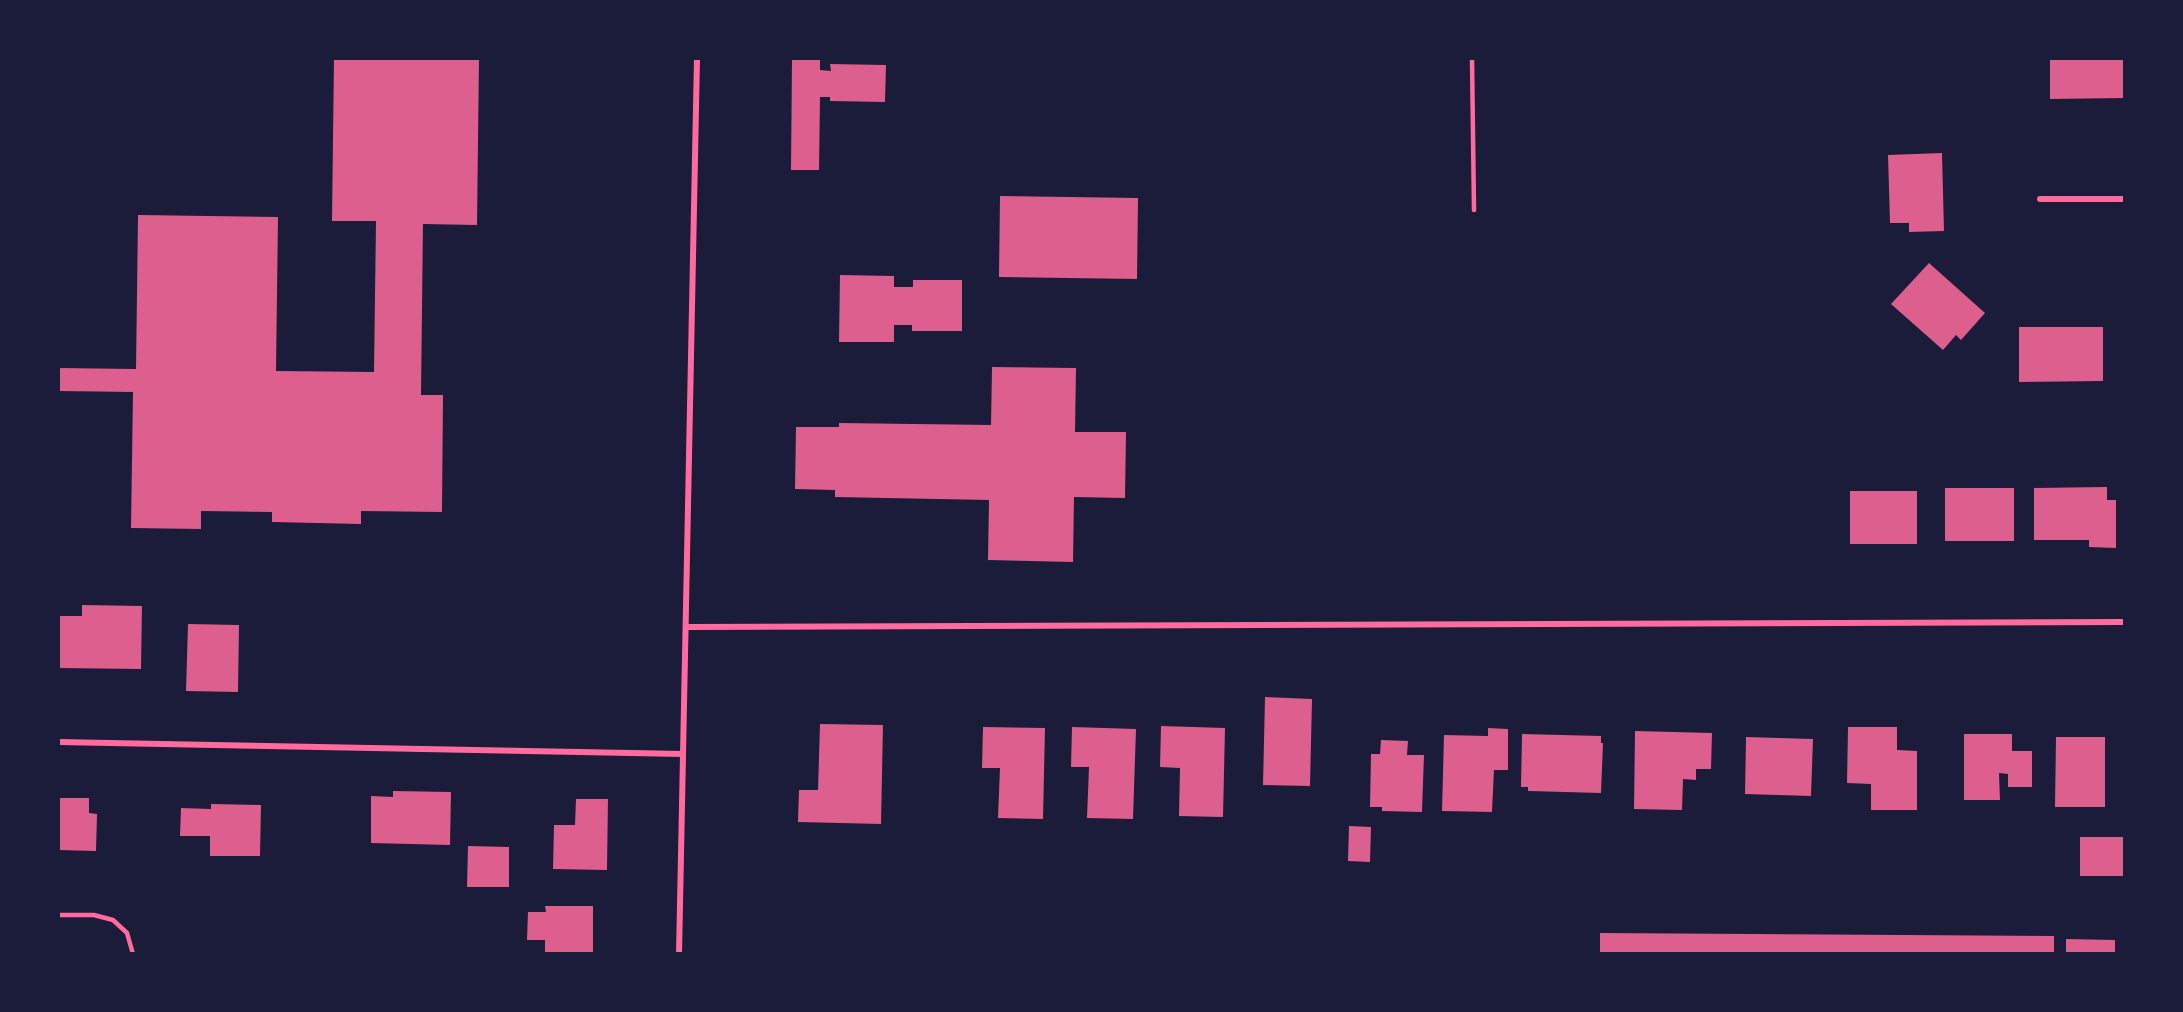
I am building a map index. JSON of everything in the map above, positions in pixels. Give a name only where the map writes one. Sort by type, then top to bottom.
[{"type":"street","points":[[679,954],[697,58]]},
{"type":"street","points":[[2040,200],[2124,199]]},
{"type":"street","points":[[686,627],[2124,622]]},
{"type":"street","points":[[58,742],[683,754]]},
{"type":"lane","points":[[1472,58],[1474,210]]},
{"type":"lane","points":[[58,915],[94,915],[113,920],[127,933],[133,954]]},
{"type":"building","points":[[334,58],[479,58],[477,225],[423,224],[421,395],[443,395],[442,512],[361,511],[361,524],[272,522],[272,512],[201,511],[201,529],[131,528],[133,392],[58,391],[58,368],[136,369],[138,215],[278,217],[276,371],[374,372],[376,221],[332,221]]},
{"type":"building","points":[[792,58],[820,58],[820,70],[831,71],[830,64],[886,65],[885,102],[830,101],[830,97],[820,97],[819,170],[791,170]]},
{"type":"building","points":[[2050,58],[2124,58],[2124,98],[2050,99]]},
{"type":"building","points":[[1942,153],[1944,231],[1909,232],[1909,223],[1890,223],[1888,155]]},
{"type":"building","points":[[1000,196],[1138,198],[1137,279],[999,277]]},
{"type":"building","points":[[1929,263],[1985,313],[1961,340],[1956,335],[1943,350],[1891,304]]},
{"type":"building","points":[[840,275],[894,276],[894,287],[913,287],[913,280],[962,280],[962,331],[912,331],[912,325],[894,325],[894,342],[839,342]]},
{"type":"building","points":[[2019,327],[2103,327],[2103,381],[2019,382]]},
{"type":"building","points":[[992,367],[1076,368],[1075,432],[1126,432],[1125,498],[1074,497],[1073,562],[988,560],[989,500],[835,497],[835,490],[795,489],[796,427],[839,427],[839,423],[991,425]]},
{"type":"building","points":[[2107,487],[2107,500],[2116,500],[2116,548],[2089,547],[2089,540],[2034,540],[2034,488]]},
{"type":"building","points":[[1945,488],[2014,488],[2014,541],[1945,541]]},
{"type":"building","points":[[1850,491],[1917,491],[1917,544],[1850,544]]},
{"type":"building","points":[[82,605],[142,606],[141,669],[58,668],[58,616],[82,616]]},
{"type":"building","points":[[188,624],[239,625],[238,692],[186,691]]},
{"type":"building","points":[[1265,697],[1312,699],[1310,786],[1263,785]]},
{"type":"building","points":[[820,724],[883,725],[881,824],[798,822],[799,790],[818,790]]},
{"type":"building","points":[[1161,726],[1225,728],[1223,817],[1179,816],[1180,768],[1160,767]]},
{"type":"building","points":[[983,727],[1045,728],[1043,819],[998,818],[1000,768],[982,768]]},
{"type":"building","points":[[1072,727],[1136,729],[1133,819],[1087,818],[1089,767],[1071,767]]},
{"type":"building","points":[[1848,727],[1897,727],[1897,750],[1917,751],[1917,810],[1871,810],[1871,784],[1847,783]]},
{"type":"building","points":[[1488,728],[1508,729],[1508,770],[1494,770],[1492,812],[1442,811],[1444,735],[1488,736]]},
{"type":"building","points":[[1635,731],[1712,733],[1711,769],[1696,769],[1696,780],[1683,779],[1682,810],[1634,809]]},
{"type":"building","points":[[1522,734],[1601,736],[1601,743],[1603,743],[1601,793],[1528,791],[1528,787],[1521,787]]},
{"type":"building","points":[[1964,734],[2012,734],[2012,751],[2032,751],[2032,787],[2008,787],[2008,774],[1999,773],[2000,800],[1964,800]]},
{"type":"building","points":[[1746,737],[1813,739],[1811,796],[1745,794]]},
{"type":"building","points":[[2056,737],[2105,737],[2105,807],[2055,807]]},
{"type":"building","points":[[1381,740],[1408,741],[1407,755],[1424,755],[1422,812],[1382,811],[1382,807],[1370,807],[1371,754],[1380,754]]},
{"type":"building","points":[[393,791],[451,792],[450,845],[371,843],[371,796],[393,797]]},
{"type":"building","points":[[58,798],[89,798],[89,813],[97,814],[96,851],[58,850]]},
{"type":"building","points":[[576,799],[608,799],[607,870],[553,869],[554,825],[575,825]]},
{"type":"building","points":[[211,804],[261,805],[260,856],[210,856],[210,836],[180,836],[181,808],[211,809]]},
{"type":"building","points":[[1349,826],[1371,827],[1370,862],[1348,861]]},
{"type":"building","points":[[2080,837],[2124,837],[2124,876],[2080,876]]},
{"type":"building","points":[[468,846],[509,847],[509,887],[467,887]]},
{"type":"building","points":[[545,906],[593,906],[593,952],[545,952],[545,940],[527,940],[528,912],[546,912]]},
{"type":"building","points":[[1600,933],[2054,936],[2054,954],[1600,954]]},
{"type":"building","points":[[2066,939],[2115,940],[2115,954],[2066,954]]}]
